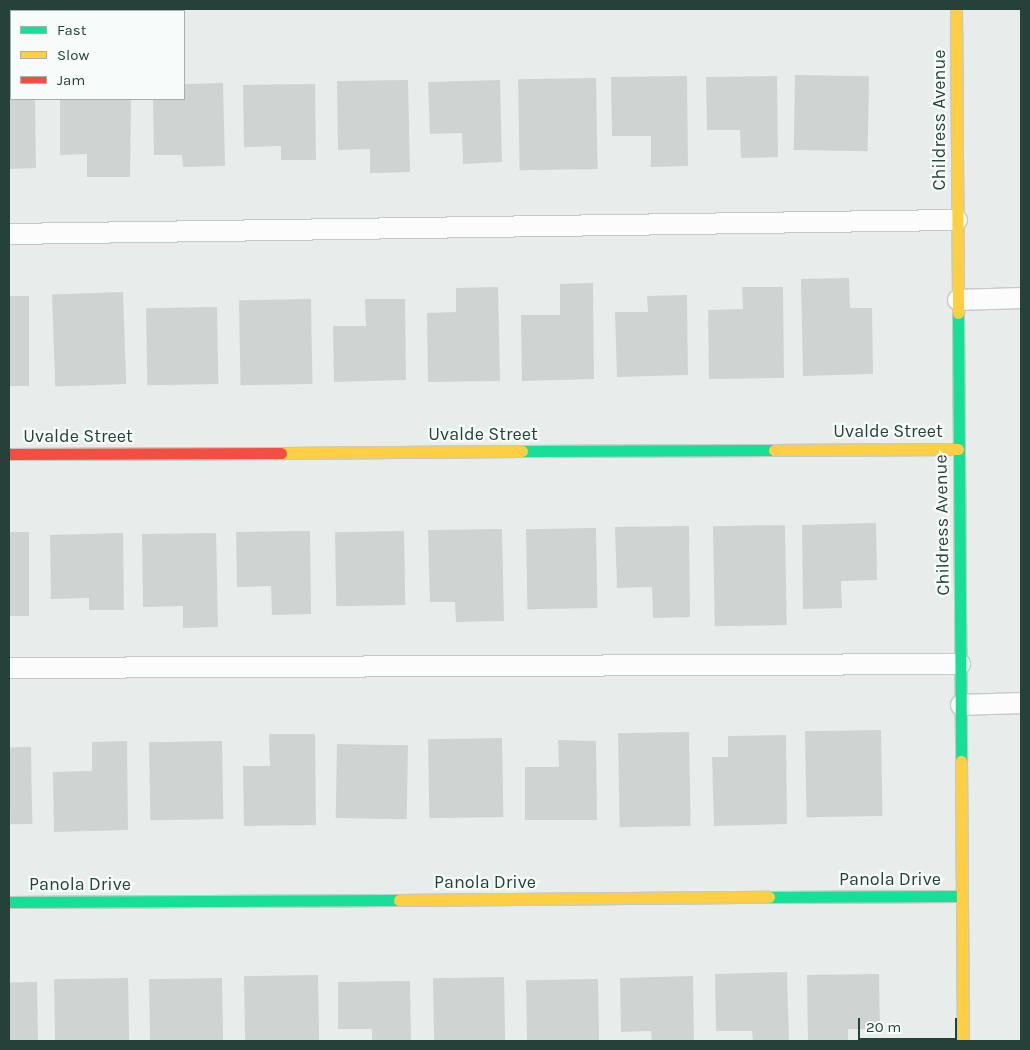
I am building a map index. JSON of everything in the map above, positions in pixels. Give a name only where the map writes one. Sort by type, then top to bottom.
[{"type":"street","name":"Childress Avenue","points":[[956,9],[963,1041]]},
{"type":"street","name":"Uvalde Street","points":[[9,454],[958,448]]},
{"type":"street","name":"Panola Drive","points":[[9,902],[962,896]]},
{"type":"lane","points":[[9,234],[957,220]]},
{"type":"lane","points":[[958,300],[1021,298]]},
{"type":"lane","points":[[9,668],[960,664]]},
{"type":"lane","points":[[960,705],[1021,703]]},
{"type":"building","points":[[795,75],[869,76],[868,151],[794,150]]},
{"type":"building","points":[[687,76],[688,166],[651,167],[651,136],[612,136],[611,77]]},
{"type":"building","points":[[777,76],[778,157],[741,158],[740,130],[707,130],[706,77]]},
{"type":"building","points":[[596,78],[598,169],[520,170],[518,79]]},
{"type":"building","points":[[408,80],[410,172],[370,173],[370,149],[338,150],[337,81]]},
{"type":"building","points":[[500,80],[502,162],[463,164],[462,133],[430,134],[428,82]]},
{"type":"building","points":[[223,83],[225,166],[183,167],[182,155],[154,155],[153,100],[185,100],[185,84]]},
{"type":"building","points":[[315,84],[316,160],[281,160],[281,146],[244,147],[243,85]]},
{"type":"building","points":[[9,87],[10,100],[35,100],[36,168],[9,169]]},
{"type":"building","points":[[60,100],[131,100],[130,177],[87,177],[87,154],[60,155]]},
{"type":"building","points":[[849,278],[850,308],[872,308],[873,374],[803,376],[801,279]]},
{"type":"building","points":[[593,283],[594,379],[522,381],[521,315],[560,315],[560,284]]},
{"type":"building","points":[[498,287],[500,381],[428,382],[427,313],[456,312],[456,288]]},
{"type":"building","points":[[742,287],[783,287],[784,378],[709,379],[708,310],[743,309]]},
{"type":"building","points":[[123,292],[126,384],[55,386],[52,294]]},
{"type":"building","points":[[687,295],[688,375],[617,377],[615,312],[648,312],[647,296]]},
{"type":"building","points":[[9,296],[29,296],[29,386],[9,386]]},
{"type":"building","points":[[311,299],[312,384],[240,385],[239,300]]},
{"type":"building","points":[[365,299],[405,299],[406,380],[334,382],[333,326],[366,326]]},
{"type":"building","points":[[217,307],[218,384],[147,385],[146,308]]},
{"type":"building","points":[[876,523],[877,580],[841,581],[842,608],[803,609],[802,525]]},
{"type":"building","points":[[785,525],[787,625],[715,626],[713,526]]},
{"type":"building","points":[[689,526],[690,617],[653,618],[652,587],[617,588],[615,527]]},
{"type":"building","points":[[596,528],[597,608],[527,609],[526,529]]},
{"type":"building","points":[[502,529],[504,621],[456,622],[455,602],[430,602],[428,530]]},
{"type":"building","points":[[310,531],[311,614],[272,615],[271,586],[237,587],[236,532]]},
{"type":"building","points":[[404,531],[405,605],[336,606],[335,532]]},
{"type":"building","points":[[9,532],[29,532],[29,616],[9,616]]},
{"type":"building","points":[[123,533],[124,610],[89,610],[89,598],[51,599],[50,535]]},
{"type":"building","points":[[216,533],[218,627],[183,628],[183,606],[143,607],[142,534]]},
{"type":"building","points":[[881,730],[883,816],[807,817],[805,731]]},
{"type":"building","points":[[689,732],[691,826],[620,827],[618,733]]},
{"type":"building","points":[[269,734],[315,734],[316,825],[244,826],[243,766],[270,766]]},
{"type":"building","points":[[786,735],[787,824],[714,826],[712,757],[728,757],[728,736]]},
{"type":"building","points":[[502,738],[503,817],[429,818],[428,739]]},
{"type":"building","points":[[558,740],[596,741],[597,820],[525,820],[525,767],[559,767]]},
{"type":"building","points":[[127,741],[128,830],[54,832],[53,772],[92,771],[92,742]]},
{"type":"building","points":[[222,741],[223,819],[150,820],[149,742]]},
{"type":"building","points":[[337,744],[408,745],[407,819],[336,818]]},
{"type":"building","points":[[9,747],[31,747],[32,824],[10,824]]},
{"type":"building","points":[[787,972],[789,1041],[753,1041],[752,1031],[716,1031],[715,974]]},
{"type":"building","points":[[879,974],[880,1029],[848,1029],[848,1041],[808,1041],[807,975]]},
{"type":"building","points":[[318,975],[319,1041],[245,1041],[244,976]]},
{"type":"building","points":[[693,976],[694,1041],[652,1041],[651,1031],[621,1032],[620,978]]},
{"type":"building","points":[[504,977],[505,1041],[434,1041],[433,978]]},
{"type":"building","points":[[128,978],[129,1041],[55,1041],[54,979]]},
{"type":"building","points":[[222,978],[223,1041],[150,1041],[149,979]]},
{"type":"building","points":[[598,979],[599,1041],[527,1041],[526,980]]},
{"type":"building","points":[[410,981],[411,1041],[372,1041],[372,1029],[338,1029],[338,982]]},
{"type":"building","points":[[9,982],[37,982],[38,1041],[10,1041]]},
{"type":"traffic: fast","points":[[958,313],[961,761]]},
{"type":"traffic: fast","points":[[522,451],[774,450]]},
{"type":"traffic: fast","points":[[769,897],[962,896]]},
{"type":"traffic: fast","points":[[9,902],[399,900]]},
{"type":"traffic: slow","points":[[956,9],[958,313]]},
{"type":"traffic: slow","points":[[774,450],[958,449]]},
{"type":"traffic: slow","points":[[281,453],[522,451]]},
{"type":"traffic: slow","points":[[961,761],[963,1041]]},
{"type":"traffic: slow","points":[[399,900],[769,897]]},
{"type":"traffic: jam","points":[[9,454],[281,453]]}]
